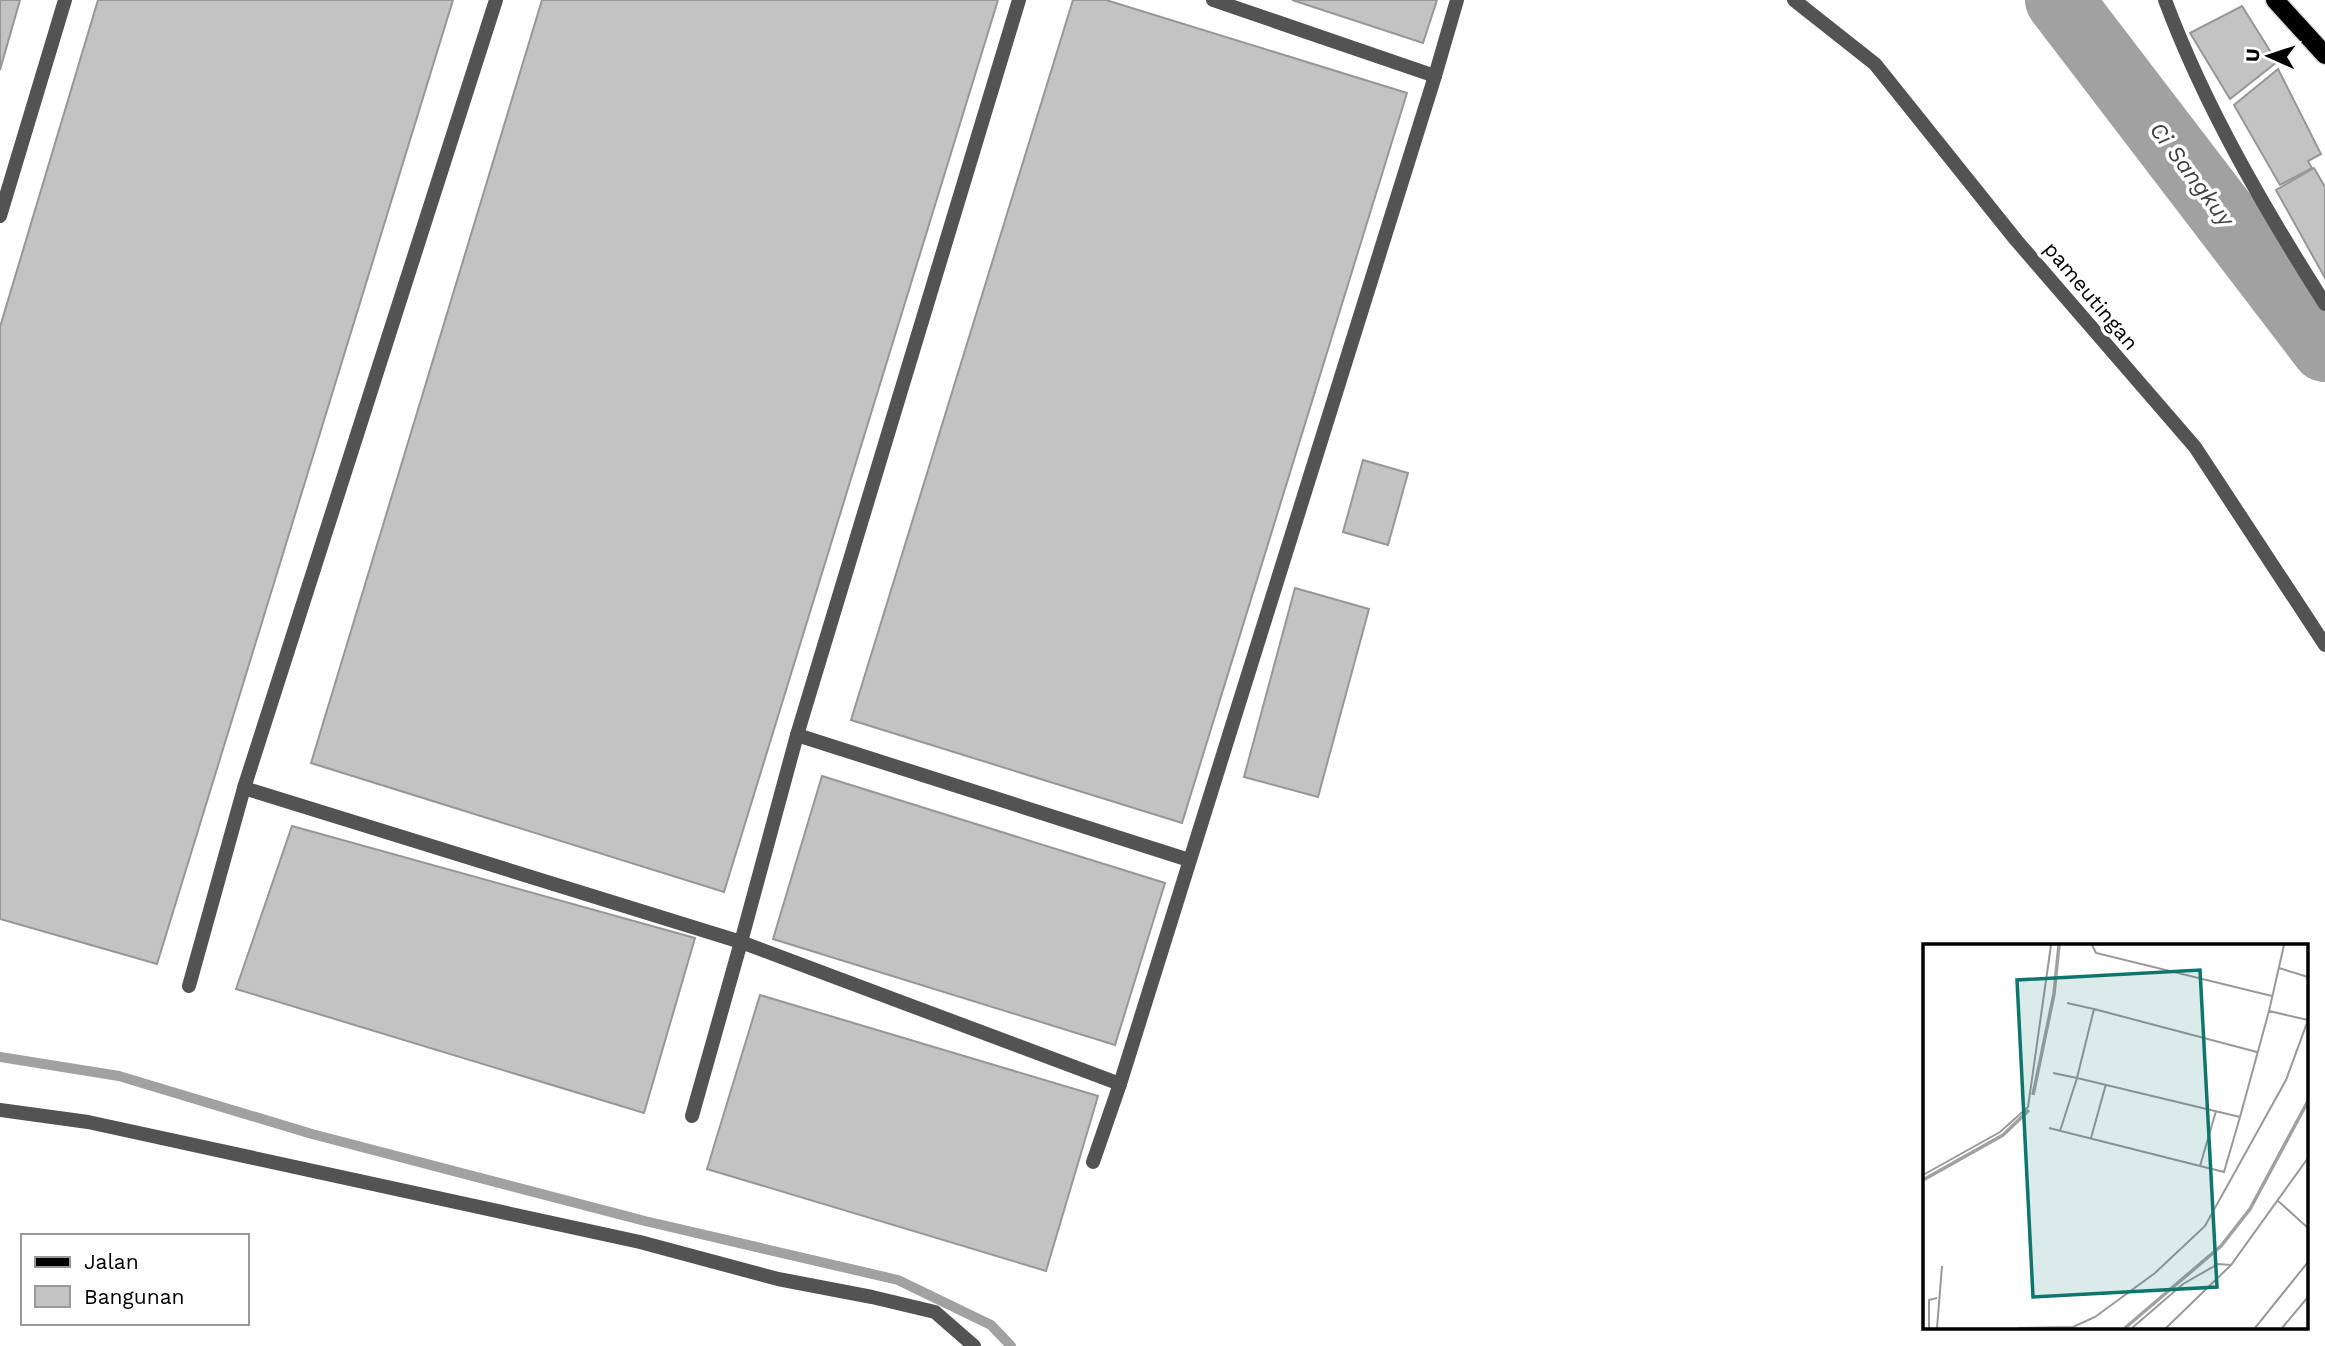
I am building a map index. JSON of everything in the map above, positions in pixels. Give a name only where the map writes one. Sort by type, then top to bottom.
[{"type":"main road","points":[[2276,0],[2325,55]]},
{"type":"street","points":[[0,216],[65,0]]},
{"type":"street","points":[[189,986],[244,789],[496,0]]},
{"type":"street","points":[[692,1116],[797,735],[1019,0]]},
{"type":"street","points":[[1213,0],[1435,76]]},
{"type":"street","points":[[1093,1162],[1120,1084],[1457,0]]},
{"type":"street","name":"pameutingan","points":[[1794,0],[1875,64],[2016,240],[2195,447],[2325,645]]},
{"type":"street","points":[[2165,0],[2214,112],[2286,242],[2325,304]]},
{"type":"street","points":[[797,735],[1189,860]]},
{"type":"street","points":[[244,789],[741,942],[1120,1084]]},
{"type":"street","points":[[0,1110],[101,1125],[640,1242],[778,1279],[935,1312],[974,1346]]},
{"type":"building","points":[[0,0],[20,0],[0,70]]},
{"type":"building","points":[[98,0],[453,0],[157,964],[0,919],[0,327]]},
{"type":"building","points":[[542,0],[998,0],[724,892],[311,763]]},
{"type":"building","points":[[1073,0],[1106,0],[1407,93],[1182,823],[851,720]]},
{"type":"building","points":[[1292,0],[1437,0],[1423,43]]},
{"type":"building","points":[[2242,6],[2277,62],[2230,99],[2190,33]]},
{"type":"building","points":[[2278,69],[2321,154],[2308,161],[2312,168],[2280,185],[2234,105]]},
{"type":"building","points":[[2314,168],[2325,187],[2325,278],[2276,190]]},
{"type":"building","points":[[1363,460],[1408,473],[1388,545],[1343,532]]},
{"type":"building","points":[[1295,588],[1369,609],[1318,797],[1244,777]]},
{"type":"building","points":[[822,776],[1165,883],[1115,1045],[773,939]]},
{"type":"building","points":[[292,826],[695,938],[644,1113],[236,989]]},
{"type":"building","points":[[760,995],[1098,1096],[1046,1271],[707,1169]]},
{"type":"waterway","name":"Ci Sangkuy","points":[[2059,0],[2325,348]]},
{"type":"waterway","points":[[0,1057],[119,1076],[312,1134],[645,1221],[898,1280],[991,1325],[1011,1346]]}]
